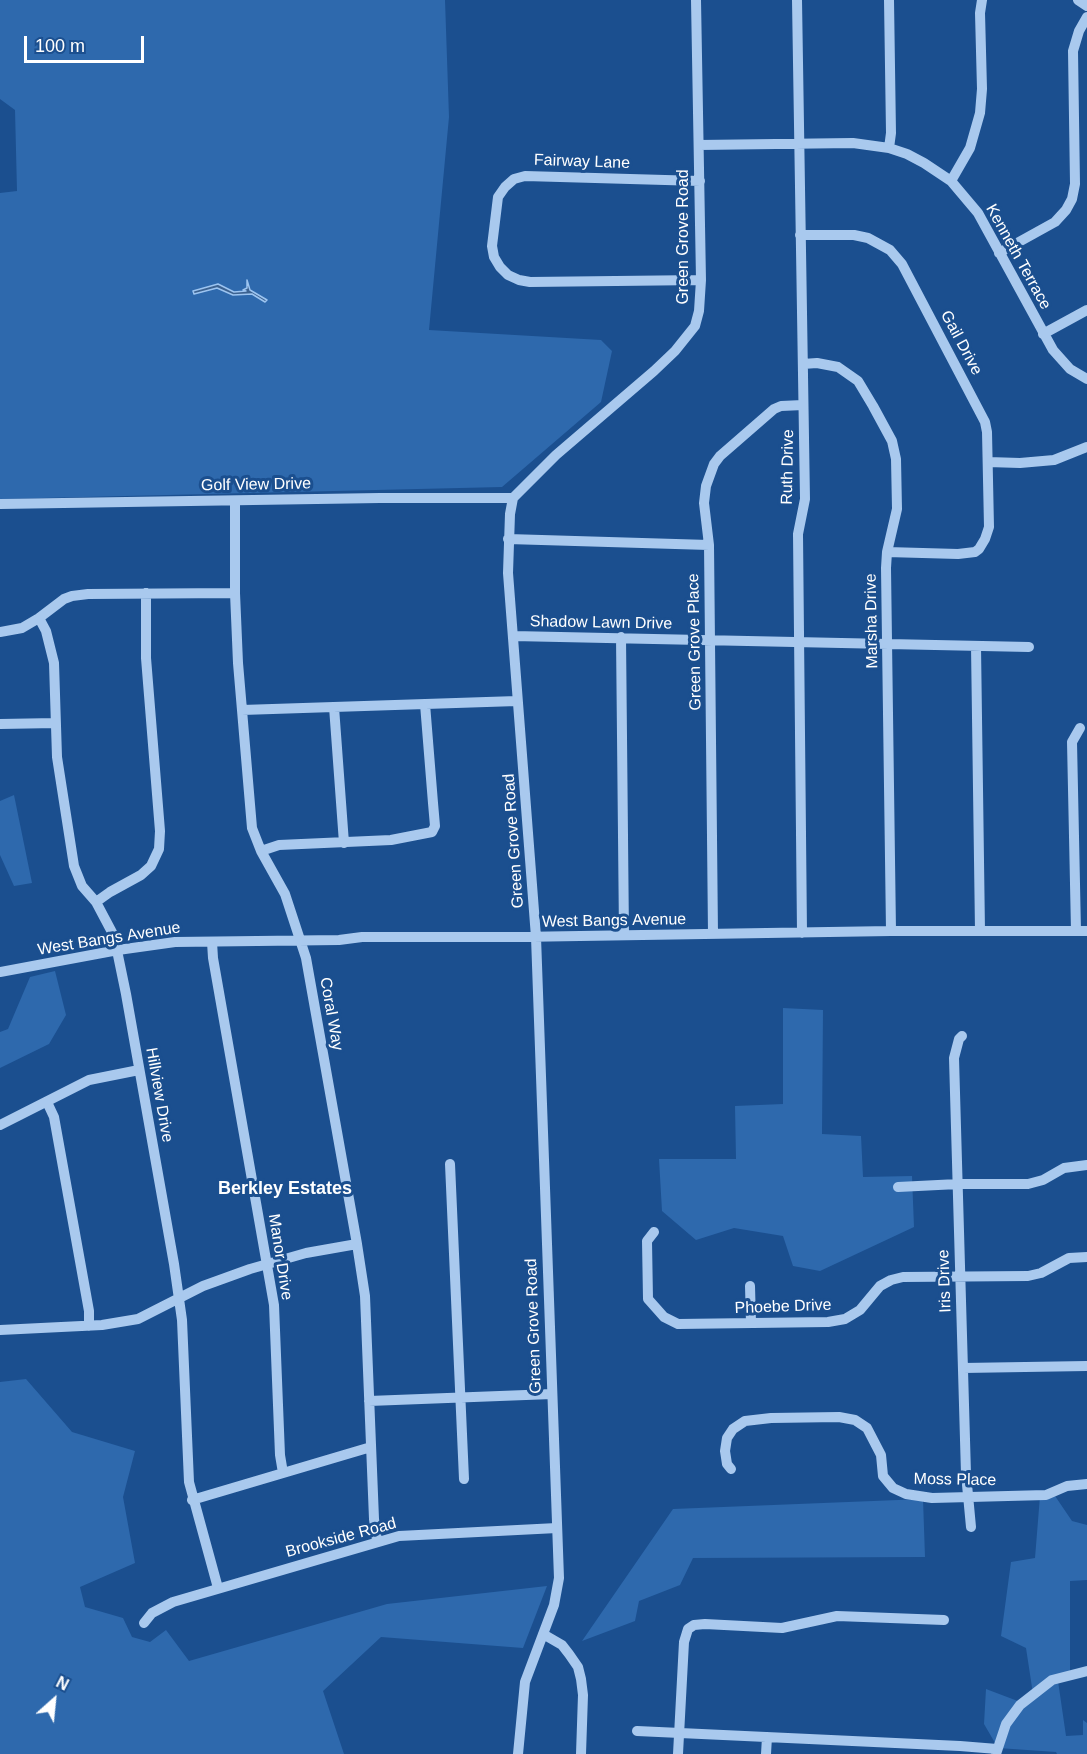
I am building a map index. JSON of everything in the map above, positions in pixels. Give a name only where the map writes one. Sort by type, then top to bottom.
[{"type":"street","name":"Green Grove Road","points":[[518,1754],[525,1682],[554,1605],[558,1587],[536,937],[517,701],[508,539],[513,498],[556,455],[654,371],[687,338],[697,320],[701,280],[696,0]]},
{"type":"street","name":"Ruth Drive","points":[[797,0],[805,499],[798,534],[802,933]]},
{"type":"street","points":[[889,0],[891,133],[889,148]]},
{"type":"street","points":[[951,182],[970,148],[980,113],[982,0]]},
{"type":"street","points":[[1078,0],[1087,6]]},
{"type":"street","points":[[999,253],[1054,222],[1066,210],[1072,199],[1075,184],[1073,51],[1079,31],[1087,17]]},
{"type":"street","name":"Kenneth Terrace","points":[[699,145],[853,143],[889,148],[924,163],[951,182],[978,213],[1043,334],[1061,361],[1087,379]]},
{"type":"street","name":"Fairway Lane","points":[[700,181],[536,174],[514,179],[498,196],[492,246],[494,257],[508,275],[530,282],[701,280]]},
{"type":"street","name":"Gail Drive","points":[[800,236],[847,234],[863,236],[883,245],[898,258],[982,414],[987,432],[989,526],[979,549],[975,552],[958,554],[887,552]]},
{"type":"street","points":[[1043,334],[1087,310]]},
{"type":"street","name":"Marsha Drive","points":[[803,364],[827,364],[843,369],[853,376],[863,388],[892,441],[896,459],[897,509],[887,552],[891,931]]},
{"type":"street","name":"Green Grove Place","points":[[713,934],[709,545],[704,496],[714,464],[723,452],[774,409],[781,406],[803,405]]},
{"type":"street","points":[[988,462],[1020,463],[1054,460],[1087,447]]},
{"type":"street","name":"Golf View Drive","points":[[0,504],[513,498]]},
{"type":"street","name":"Coral Way","points":[[235,501],[236,593],[242,710],[252,828],[261,851],[285,894],[306,958],[357,1244],[365,1296],[374,1519],[377,1541]]},
{"type":"street","points":[[508,539],[709,545]]},
{"type":"street","points":[[96,902],[141,875],[151,866],[159,849],[160,831],[146,658],[146,593]]},
{"type":"street","points":[[0,632],[22,628],[64,599],[88,594],[236,593]]},
{"type":"street","name":"Hillview Drive","points":[[39,618],[46,631],[54,663],[57,757],[74,866],[82,885],[96,902],[110,926],[117,950],[179,1297],[189,1482],[192,1500],[218,1588]]},
{"type":"street","name":"Shadow Lawn Drive","points":[[513,636],[1029,647]]},
{"type":"street","points":[[621,638],[624,935]]},
{"type":"street","points":[[976,646],[980,931]]},
{"type":"street","points":[[242,710],[517,701]]},
{"type":"street","points":[[261,851],[279,845],[392,840],[432,832],[435,826],[434,803],[425,704]]},
{"type":"street","points":[[334,707],[344,843]]},
{"type":"street","points":[[0,724],[56,723]]},
{"type":"street","points":[[1080,728],[1072,742],[1081,931]]},
{"type":"street","name":"West Bangs Avenue","points":[[0,972],[158,944],[362,937],[1081,931]]},
{"type":"street","name":"Manor Drive","points":[[212,942],[274,1305],[280,1455],[283,1473]]},
{"type":"street","name":"Iris Drive","points":[[962,1036],[954,1058],[963,1368],[971,1527]]},
{"type":"street","points":[[0,1125],[94,1078],[139,1070]]},
{"type":"street","points":[[47,1102],[54,1117],[88,1303],[89,1326]]},
{"type":"street","points":[[450,1164],[464,1479]]},
{"type":"street","points":[[898,1187],[1028,1184],[1043,1180],[1064,1168],[1087,1165]]},
{"type":"street","name":"Phoebe Drive","points":[[654,1232],[647,1241],[648,1299],[657,1311],[678,1324],[828,1322],[845,1319],[860,1310],[880,1286],[891,1280],[903,1277],[1032,1275],[1069,1258],[1087,1257]]},
{"type":"street","points":[[0,1330],[89,1326],[138,1319],[203,1286],[267,1264],[306,1253],[357,1244]]},
{"type":"street","points":[[750,1286],[751,1323]]},
{"type":"street","points":[[963,1368],[1087,1366]]},
{"type":"street","points":[[369,1401],[552,1394]]},
{"type":"street","name":"Moss Place","points":[[731,1469],[727,1464],[725,1451],[727,1438],[733,1429],[745,1421],[771,1418],[838,1417],[855,1420],[867,1428],[881,1455],[883,1476],[893,1488],[906,1494],[932,1498],[1046,1495],[1067,1486],[1087,1484]]},
{"type":"street","points":[[192,1500],[371,1447]]},
{"type":"street","name":"Brookside Road","points":[[144,1623],[152,1613],[163,1606],[377,1541],[412,1534],[557,1528]]},
{"type":"street","points":[[678,1754],[684,1642],[685,1634],[690,1627],[705,1624],[782,1628],[837,1616],[944,1620]]},
{"type":"street","points":[[543,1634],[562,1645],[580,1673],[583,1695],[581,1754]]},
{"type":"street","points":[[637,1731],[983,1747],[997,1752],[1006,1724],[1013,1713],[1034,1692],[1059,1677],[1087,1671]]},
{"type":"street","points":[[766,1754],[767,1737]]},
{"type":"shaded area","points":[[0,0],[445,0],[449,117],[429,330],[601,340],[612,351],[601,402],[502,487],[0,499],[0,193],[17,191],[15,110],[0,99]]},
{"type":"shaded area","points":[[247,280],[250,290],[267,300],[265,302],[252,294],[233,295],[217,288],[194,294],[193,291],[218,284],[234,292],[246,291],[243,290],[247,288]]},
{"type":"shaded area","points":[[14,795],[32,883],[14,886],[0,855],[0,801]]},
{"type":"shaded area","points":[[55,971],[66,1015],[49,1044],[0,1068],[0,1032],[8,1029],[30,977]]},
{"type":"shaded area","points":[[783,1008],[823,1010],[822,1134],[861,1136],[863,1177],[912,1176],[914,1227],[820,1271],[793,1266],[783,1236],[734,1228],[696,1240],[662,1211],[659,1159],[736,1159],[735,1106],[783,1104]]},
{"type":"shaded area","points":[[26,1379],[72,1432],[135,1451],[123,1497],[135,1563],[80,1587],[85,1607],[123,1618],[132,1637],[150,1642],[166,1630],[189,1661],[387,1604],[547,1586],[523,1648],[381,1637],[323,1691],[344,1754],[0,1754],[0,1382]]},
{"type":"shaded area","points":[[1053,1493],[1072,1521],[1087,1525],[1087,1580],[1070,1581],[1070,1675],[1058,1681],[1066,1736],[1083,1735],[1083,1720],[1087,1723],[1087,1754],[1057,1754],[1056,1752],[998,1748],[984,1724],[986,1689],[1023,1703],[1033,1694],[1026,1648],[1001,1636],[1011,1562],[1035,1558],[1040,1496]]},
{"type":"shaded area","points":[[923,1499],[925,1557],[693,1558],[680,1585],[639,1601],[635,1621],[582,1641],[673,1509]]},
{"type":"district","name":"Berkley Estates","points":[[285,1189]]}]
